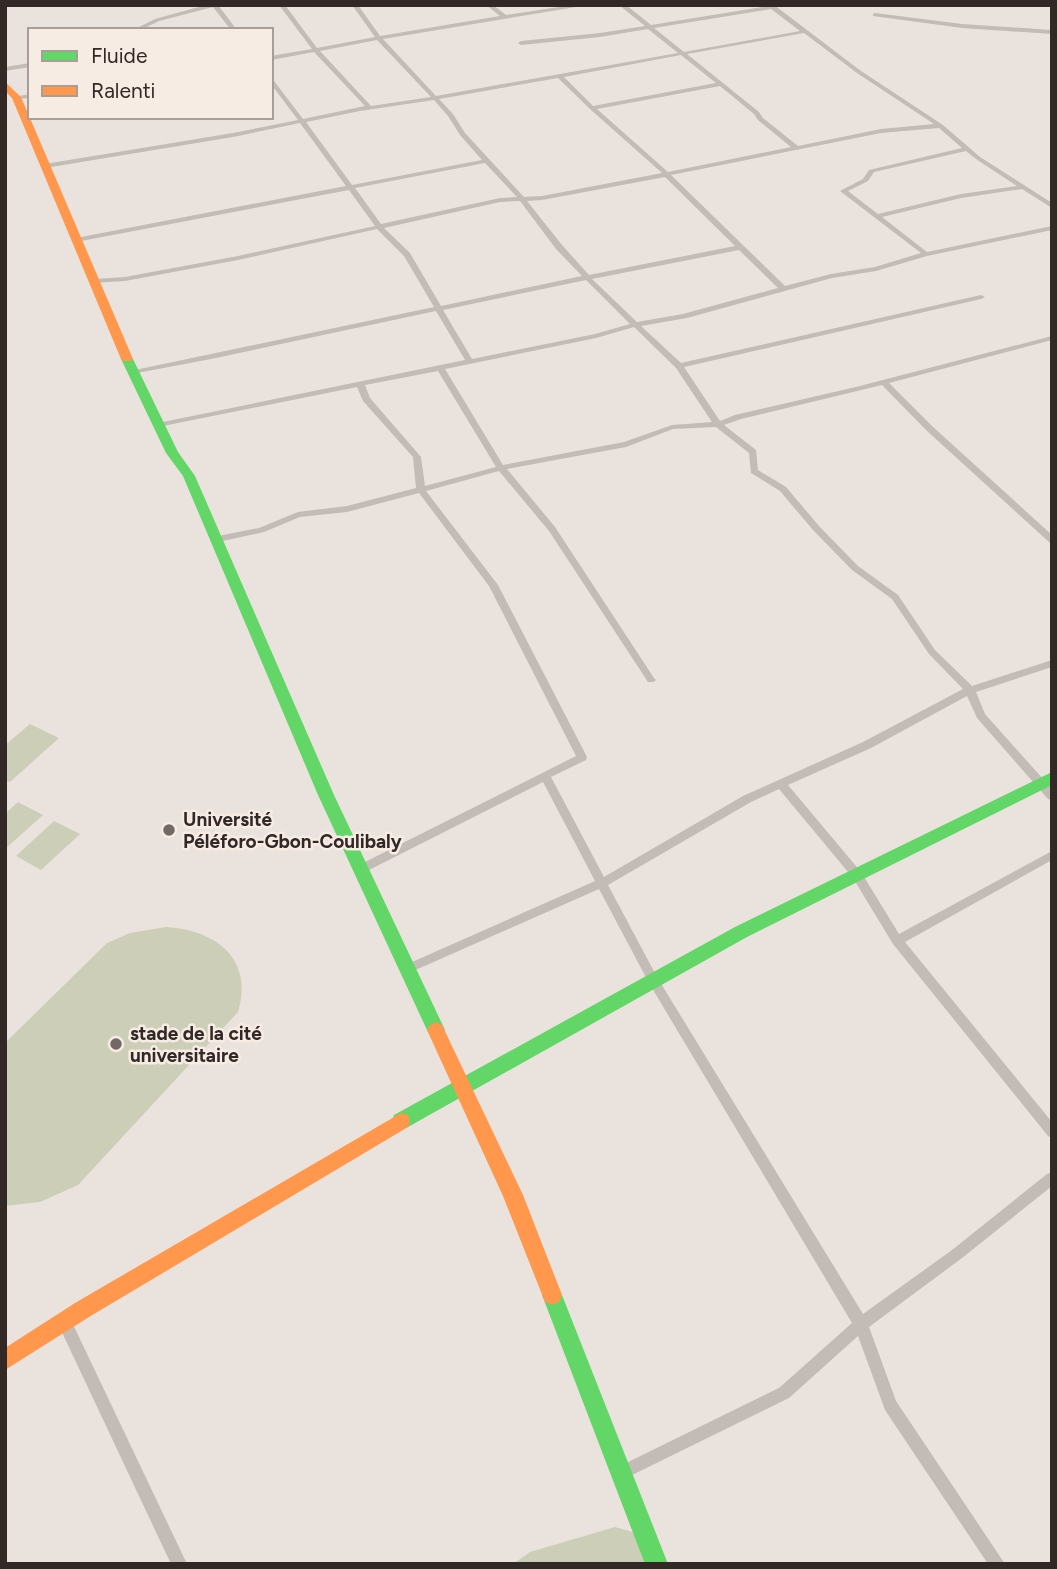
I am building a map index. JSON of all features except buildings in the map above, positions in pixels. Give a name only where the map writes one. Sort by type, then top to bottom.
[{"type":"street","points":[[140,28],[157,20],[214,5],[232,28]]},
{"type":"street","points":[[282,5],[316,50],[370,108]]},
{"type":"street","points":[[5,1360],[64,1321],[461,1085],[653,980],[857,875],[1048,786],[981,716],[970,690],[932,652],[895,597],[855,568],[783,489],[754,471],[754,452],[718,424],[679,366],[587,278],[521,198],[462,134],[451,115],[380,40],[355,5]]},
{"type":"street","points":[[489,5],[506,18]]},
{"type":"street","points":[[273,58],[446,26],[585,5]]},
{"type":"street","points":[[622,5],[645,26],[684,53],[795,147]]},
{"type":"street","points":[[521,43],[600,35],[771,6],[802,32],[941,126],[966,149],[1052,206]]},
{"type":"street","points":[[875,15],[962,26],[1052,32]]},
{"type":"street","points":[[45,166],[802,32]]},
{"type":"street","points":[[5,69],[28,65]]},
{"type":"street","points":[[559,75],[782,288]]},
{"type":"street","points":[[273,82],[349,188],[380,228],[407,255],[470,362]]},
{"type":"street","points":[[592,108],[721,84]]},
{"type":"street","points":[[17,93],[76,240],[158,425],[189,476],[326,795],[513,1195],[657,1564]]},
{"type":"street","points":[[95,281],[125,279],[238,258],[322,238],[521,198],[542,198],[785,152],[795,147],[818,146],[845,137],[914,126],[941,126]]},
{"type":"street","points":[[926,254],[843,191],[866,180],[870,171],[966,149]]},
{"type":"street","points":[[76,240],[487,161]]},
{"type":"street","points":[[879,216],[961,196],[1024,187]]},
{"type":"street","points":[[158,425],[596,336],[637,324],[684,316],[831,276],[876,269],[926,254],[1052,228]]},
{"type":"street","points":[[135,372],[742,247]]},
{"type":"street","points":[[679,366],[981,297]]},
{"type":"street","points":[[218,539],[261,530],[298,515],[347,509],[501,468],[626,444],[672,427],[718,424],[1052,338]]},
{"type":"street","points":[[440,368],[501,468],[552,528],[651,680]]},
{"type":"street","points":[[883,381],[929,428],[1052,540]]},
{"type":"street","points":[[360,384],[366,398],[417,457],[421,490],[493,584],[582,757],[361,869]]},
{"type":"street","points":[[407,969],[602,883],[747,799],[867,745],[970,690],[1052,663]]},
{"type":"street","points":[[545,776],[653,980],[861,1324],[890,1405],[997,1564]]},
{"type":"street","points":[[781,784],[857,875],[897,940],[1052,1132]]},
{"type":"street","points":[[897,940],[1052,855]]},
{"type":"street","points":[[623,1472],[784,1393],[861,1324],[957,1254],[1052,1178]]},
{"type":"street","points":[[64,1321],[179,1564]]},
{"type":"green space","points":[[30,724],[59,738],[10,782],[5,780],[5,745]]},
{"type":"green space","points":[[18,802],[43,815],[5,849],[5,814]]},
{"type":"green space","points":[[54,821],[80,834],[41,870],[16,856]]},
{"type":"green space","name":"stade de la cité universitaire","points":[[166,927],[200,934],[226,950],[235,962],[240,976],[242,993],[238,1012],[78,1185],[40,1202],[5,1206],[5,1043],[107,943],[130,933]]},
{"type":"green space","points":[[615,1527],[636,1533],[648,1564],[513,1564],[530,1552]]},
{"type":"traffic: fast","points":[[127,359],[172,453],[189,476],[326,795],[436,1030]]},
{"type":"traffic: fast","points":[[401,1121],[741,932],[1052,778]]},
{"type":"traffic: fast","points":[[552,1295],[657,1564]]},
{"type":"traffic: slow","points":[[5,85],[16,97],[127,359]]},
{"type":"traffic: slow","points":[[436,1030],[513,1195],[552,1295]]},
{"type":"traffic: slow","points":[[5,1360],[82,1310],[401,1121]]},
{"type":"place","name":"Université Péléforo-Gbon-Coulibaly","points":[[169,830]]},
{"type":"place","name":"stade de la cité universitaire","points":[[116,1044]]}]
